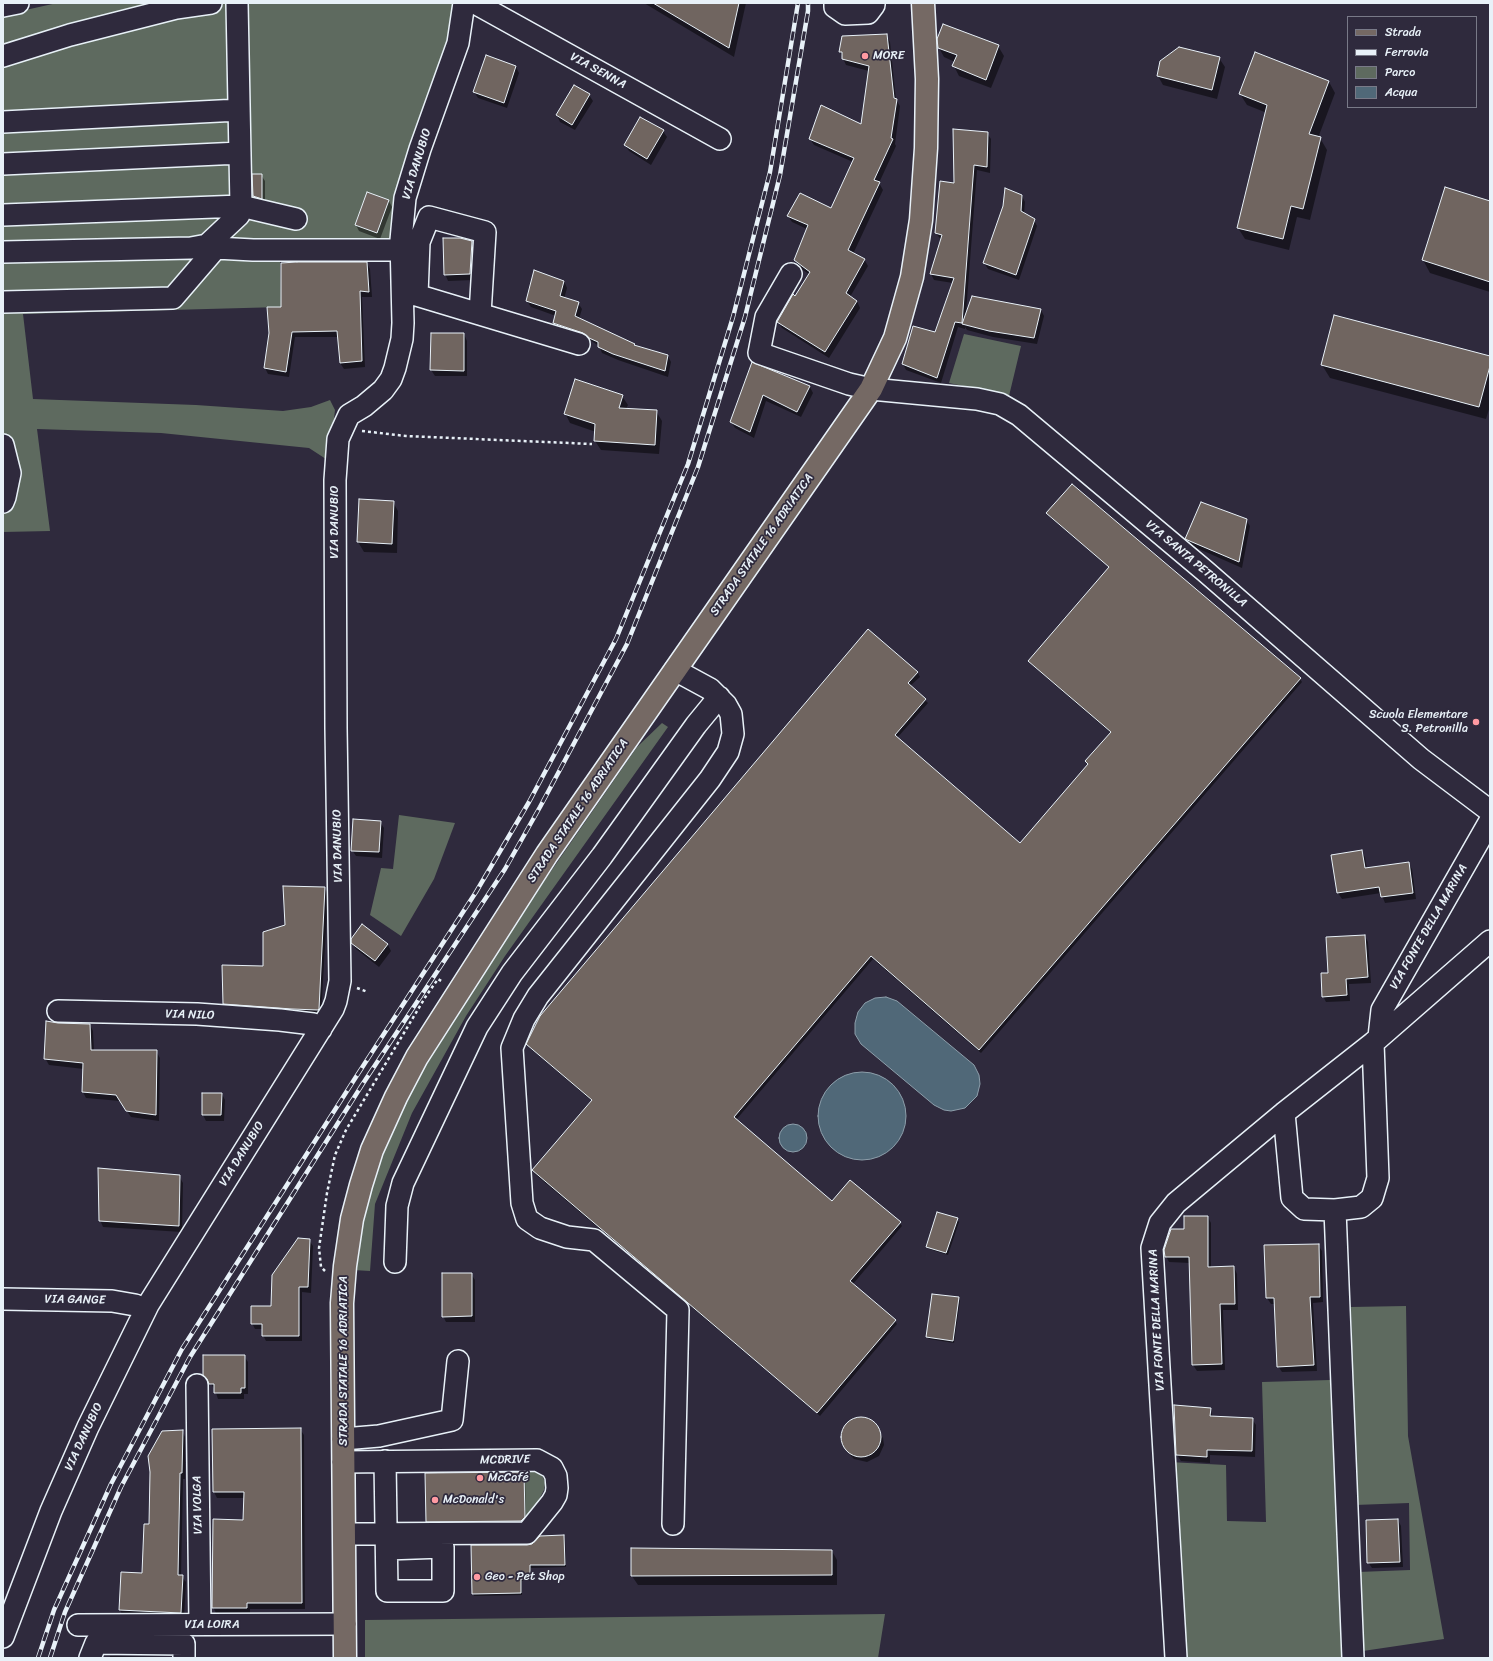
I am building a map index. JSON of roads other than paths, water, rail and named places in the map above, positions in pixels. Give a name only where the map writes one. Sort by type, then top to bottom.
[{"type":"main road","name":"STRADA STATALE 16 ADRIATICA","points":[[345,1658],[342,1303],[345,1266],[357,1199],[367,1167],[379,1134],[410,1070],[443,1015],[552,848],[871,389],[895,338],[912,277],[920,220],[926,148],[927,79],[922,3]]},
{"type":"street","points":[[3,6],[18,3]]},
{"type":"street","points":[[3,56],[77,34],[176,8],[210,3]]},
{"type":"street","points":[[3,252],[191,248],[207,245],[239,215],[241,206],[237,3]]},
{"type":"street","name":"VIA DANUBIO","points":[[3,1637],[51,1511],[88,1427],[145,1310],[333,1009],[340,981],[336,728],[335,480],[338,439],[349,415],[375,396],[391,379],[396,368],[410,293],[401,250],[405,198],[420,149],[458,43],[464,3]]},
{"type":"street","name":"VIA SENNA","points":[[475,3],[720,139]]},
{"type":"street","points":[[835,3],[835,7],[845,14],[868,13],[874,3]]},
{"type":"street","points":[[3,122],[239,110]]},
{"type":"street","points":[[3,164],[240,152]]},
{"type":"street","points":[[3,215],[241,206],[296,219]]},
{"type":"street","points":[[480,314],[485,232],[429,217],[419,242],[410,293],[579,344]]},
{"type":"street","points":[[3,302],[173,298],[216,248],[253,250],[401,250]]},
{"type":"street","name":"VIA SANTA PETRONILLA","points":[[791,274],[766,318],[759,353],[849,384],[871,389],[977,400],[1000,404],[1019,415],[1205,571],[1421,759],[1490,811]]},
{"type":"street","points":[[3,445],[10,473],[3,502]]},
{"type":"street","points":[[673,1524],[678,1310],[594,1240],[568,1237],[540,1228],[527,1219],[522,1204],[512,1048],[524,1019],[538,996],[710,779],[728,752],[733,734],[731,714],[726,705],[719,697],[702,684],[675,670]]},
{"type":"street","points":[[395,1262],[397,1206],[403,1183],[477,1027],[512,973],[602,856],[696,725],[719,697]]},
{"type":"street","name":"VIA FONTE DELLA MARINA","points":[[1376,1040],[1382,1010],[1490,821]]},
{"type":"street","name":"VIA FONTE DELLA MARINA","points":[[1176,1658],[1152,1248],[1160,1223],[1176,1203],[1284,1113],[1376,1040],[1490,941]]},
{"type":"street","name":"VIA NILO","points":[[58,1011],[197,1014],[280,1020],[313,1024],[321,1028]]},
{"type":"street","points":[[1284,1113],[1292,1198],[1304,1209],[1335,1210],[1361,1207],[1372,1198],[1378,1178],[1376,1040]]},
{"type":"street","points":[[1335,1210],[1353,1658]]},
{"type":"street","name":"VIA GANGE","points":[[3,1299],[112,1301],[135,1305],[145,1310]]},
{"type":"street","points":[[343,1439],[379,1436],[452,1420],[458,1361]]},
{"type":"street","name":"VIA VOLGA","points":[[197,1385],[200,1624]]},
{"type":"street","name":"MCDRIVE","points":[[343,1462],[537,1460],[552,1468],[556,1476],[556,1495],[527,1533],[387,1541]]},
{"type":"street","points":[[344,1534],[387,1541],[385,1461]]},
{"type":"street","name":"VIA LOIRA","points":[[78,1625],[345,1624]]},
{"type":"street","points":[[90,1658],[96,1643],[184,1644],[184,1658]]},
{"type":"water","points":[[886,997],[897,1001],[974,1065],[979,1075],[980,1084],[977,1096],[965,1108],[951,1111],[944,1110],[934,1105],[861,1044],[855,1034],[855,1023],[858,1012],[865,1003],[875,998]]},
{"type":"water","points":[[862,1072],[879,1076],[893,1085],[902,1099],[906,1116],[902,1133],[893,1147],[879,1156],[862,1160],[845,1156],[831,1147],[822,1133],[818,1116],[822,1099],[831,1085],[845,1076]]},
{"type":"water","points":[[793,1124],[803,1128],[807,1138],[803,1148],[793,1152],[783,1148],[779,1138],[783,1128]]},
{"type":"railway","points":[[38,1658],[54,1610],[111,1484],[182,1349],[476,892],[529,802],[616,639],[688,464],[733,317],[770,172],[798,3]]},
{"type":"railway","points":[[50,1658],[65,1612],[121,1487],[190,1357],[362,1085],[505,869],[540,807],[627,644],[698,467],[745,317],[780,175],[808,11],[808,3]]},
{"type":"place","name":"MORE","points":[[865,56]]},
{"type":"place","name":"Scuola Elementare S. Petronilla","points":[[1476,722]]},
{"type":"place","name":"McCafé","points":[[480,1478]]},
{"type":"place","name":"McDonald's","points":[[435,1500]]},
{"type":"place","name":"Geo - Pet Shop","points":[[477,1577]]}]
